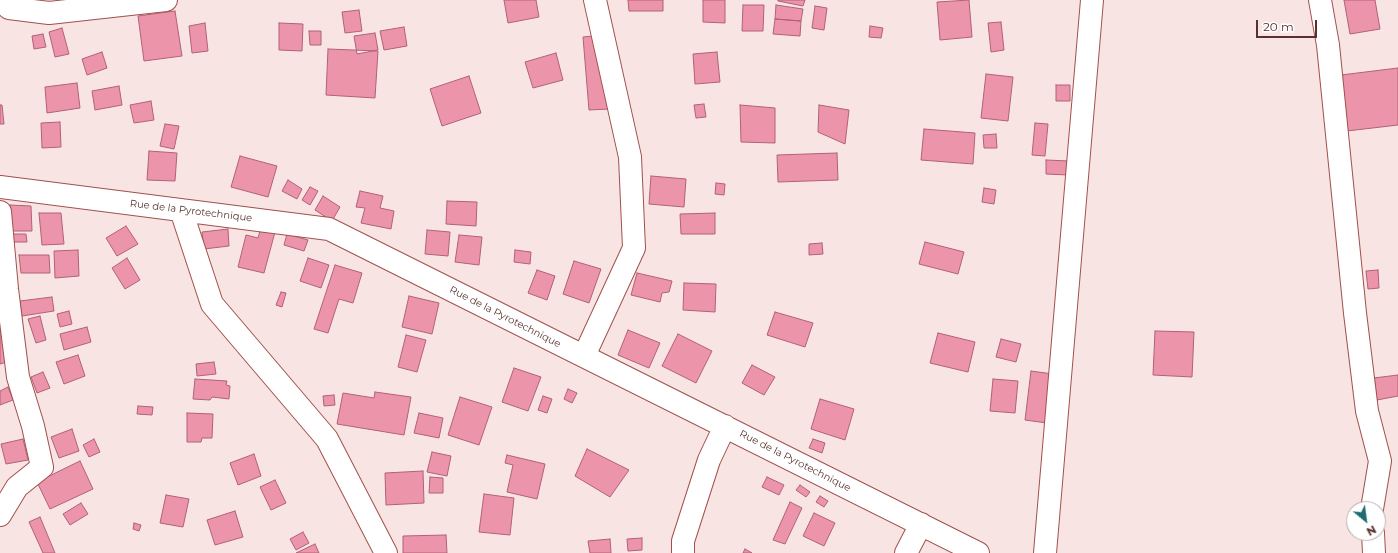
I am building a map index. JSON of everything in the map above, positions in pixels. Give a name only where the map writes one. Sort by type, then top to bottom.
[{"type":"street","points":[[0,0],[9,8],[48,13],[166,0]]},
{"type":"street","points":[[584,356],[634,248],[630,157],[595,0]]},
{"type":"street","points":[[1045,553],[1092,0]]},
{"type":"street","points":[[1320,0],[1328,45],[1355,313],[1367,411],[1380,461],[1373,501]]},
{"type":"street","name":"Rue de la Pyrotechnique","points":[[0,187],[329,229],[978,553]]},
{"type":"street","points":[[181,210],[212,304],[327,438],[382,551]]},
{"type":"street","points":[[0,212],[7,289],[18,377],[34,426],[42,467],[17,487],[0,515]]},
{"type":"street","points":[[683,553],[683,541],[709,460],[726,426]]},
{"type":"street","points":[[906,553],[921,524]]},
{"type":"street","points":[[1373,541],[1374,553]]},
{"type":"building","points":[[504,0],[536,0],[539,17],[508,23]]},
{"type":"building","points":[[628,0],[663,0],[663,11],[629,11]]},
{"type":"building","points":[[703,0],[725,0],[725,23],[703,22]]},
{"type":"building","points":[[778,0],[805,0],[803,6]]},
{"type":"building","points":[[969,0],[972,37],[940,40],[937,2]]},
{"type":"building","points":[[1344,0],[1375,0],[1380,29],[1350,34]]},
{"type":"building","points":[[743,5],[764,5],[763,31],[742,31]]},
{"type":"building","points":[[776,5],[803,9],[801,21],[775,19]]},
{"type":"building","points":[[815,6],[827,8],[824,30],[812,28]]},
{"type":"building","points":[[359,10],[362,31],[345,33],[342,12]]},
{"type":"building","points":[[175,11],[182,56],[144,61],[138,16]]},
{"type":"building","points":[[775,19],[801,21],[800,36],[773,34]]},
{"type":"building","points":[[1001,22],[1004,50],[991,52],[988,23]]},
{"type":"building","points":[[205,23],[208,51],[192,53],[189,26]]},
{"type":"building","points":[[279,23],[303,24],[302,51],[279,50]]},
{"type":"building","points":[[870,26],[883,28],[881,38],[869,37]]},
{"type":"building","points":[[404,27],[407,46],[384,50],[380,31]]},
{"type":"building","points":[[62,28],[69,54],[55,57],[49,32]]},
{"type":"building","points":[[309,31],[321,31],[321,45],[310,45]]},
{"type":"building","points":[[375,33],[378,50],[357,54],[354,36]]},
{"type":"building","points":[[43,34],[46,47],[34,49],[32,36]]},
{"type":"building","points":[[604,35],[609,109],[589,110],[583,37]]},
{"type":"building","points":[[328,49],[378,51],[375,98],[326,95]]},
{"type":"building","points":[[102,52],[107,68],[87,75],[82,59]]},
{"type":"building","points":[[717,52],[720,82],[695,84],[693,54]]},
{"type":"building","points":[[556,53],[563,80],[533,88],[525,62]]},
{"type":"building","points":[[1398,68],[1398,125],[1347,131],[1341,75]]},
{"type":"building","points":[[986,74],[1013,77],[1008,121],[981,118]]},
{"type":"building","points":[[469,76],[481,113],[442,126],[430,89]]},
{"type":"building","points":[[77,83],[80,108],[47,113],[45,87]]},
{"type":"building","points":[[1056,85],[1070,85],[1070,101],[1056,101]]},
{"type":"building","points":[[119,86],[122,105],[95,110],[92,91]]},
{"type":"building","points":[[151,101],[154,120],[134,123],[130,105]]},
{"type":"building","points":[[704,104],[706,117],[696,118],[694,105]]},
{"type":"building","points":[[0,105],[2,105],[4,124],[0,124]]},
{"type":"building","points":[[740,105],[775,108],[775,143],[741,142]]},
{"type":"building","points":[[819,105],[849,110],[845,144],[818,132]]},
{"type":"building","points":[[60,122],[61,147],[42,148],[41,123]]},
{"type":"building","points":[[1035,123],[1048,124],[1045,156],[1032,155]]},
{"type":"building","points":[[165,124],[179,126],[174,149],[160,146]]},
{"type":"building","points":[[924,129],[975,133],[973,164],[921,160]]},
{"type":"building","points":[[996,134],[997,148],[984,148],[983,135]]},
{"type":"building","points":[[149,151],[177,153],[175,181],[147,180]]},
{"type":"building","points":[[837,153],[838,180],[778,182],[777,155]]},
{"type":"building","points":[[240,156],[277,166],[268,197],[231,187]]},
{"type":"building","points":[[1046,160],[1069,161],[1068,175],[1046,174]]},
{"type":"building","points":[[651,176],[686,179],[684,207],[649,204]]},
{"type":"building","points":[[288,180],[302,189],[297,199],[282,191]]},
{"type":"building","points":[[716,183],[725,184],[724,195],[715,194]]},
{"type":"building","points":[[310,187],[318,191],[310,205],[302,200]]},
{"type":"building","points":[[984,188],[996,190],[994,204],[982,202]]},
{"type":"building","points":[[360,191],[383,196],[380,208],[394,211],[391,229],[361,223],[365,208],[356,207]]},
{"type":"building","points":[[323,196],[340,207],[332,221],[315,210]]},
{"type":"building","points":[[447,201],[477,202],[476,226],[446,224]]},
{"type":"building","points":[[10,205],[31,206],[32,231],[10,231]]},
{"type":"building","points":[[39,213],[61,213],[64,244],[42,245]]},
{"type":"building","points":[[715,213],[715,234],[681,234],[680,214]]},
{"type":"building","points":[[126,226],[138,244],[117,256],[106,238]]},
{"type":"building","points":[[261,228],[275,232],[264,273],[238,267],[246,235],[258,238]]},
{"type":"building","points":[[228,229],[229,246],[204,249],[202,232]]},
{"type":"building","points":[[427,230],[450,232],[448,256],[425,254]]},
{"type":"building","points":[[8,234],[26,234],[27,242],[9,242]]},
{"type":"building","points":[[287,234],[308,240],[304,251],[284,245]]},
{"type":"building","points":[[459,235],[482,237],[479,265],[455,262]]},
{"type":"building","points":[[925,242],[964,252],[958,274],[919,264]]},
{"type":"building","points":[[822,243],[823,254],[809,255],[809,244]]},
{"type":"building","points":[[78,250],[79,276],[55,278],[54,251]]},
{"type":"building","points":[[515,250],[531,252],[530,264],[514,262]]},
{"type":"building","points":[[19,255],[49,255],[50,273],[21,273]]},
{"type":"building","points":[[127,258],[140,280],[125,289],[112,268]]},
{"type":"building","points":[[308,258],[329,265],[321,288],[300,281]]},
{"type":"building","points":[[574,261],[601,269],[589,303],[563,294]]},
{"type":"building","points":[[335,265],[362,273],[353,303],[339,299],[328,333],[314,329]]},
{"type":"building","points":[[537,270],[555,276],[547,300],[528,293]]},
{"type":"building","points":[[1378,270],[1379,288],[1368,289],[1366,271]]},
{"type":"building","points":[[637,273],[672,281],[669,292],[662,293],[660,302],[631,295]]},
{"type":"building","points":[[684,283],[716,284],[715,312],[683,310]]},
{"type":"building","points":[[281,292],[286,293],[282,307],[276,305]]},
{"type":"building","points":[[409,296],[439,303],[432,334],[402,327]]},
{"type":"building","points":[[52,297],[54,311],[22,316],[20,301]]},
{"type":"building","points":[[69,311],[72,324],[60,327],[57,314]]},
{"type":"building","points":[[775,312],[813,323],[805,347],[767,335]]},
{"type":"building","points":[[40,316],[46,340],[36,343],[28,319]]},
{"type":"building","points":[[87,327],[91,342],[64,350],[60,334]]},
{"type":"building","points":[[0,328],[10,361],[0,364]]},
{"type":"building","points":[[628,330],[660,343],[649,368],[618,355]]},
{"type":"building","points":[[1155,331],[1194,332],[1192,377],[1153,375]]},
{"type":"building","points":[[938,333],[975,342],[968,372],[930,363]]},
{"type":"building","points":[[678,334],[712,351],[696,383],[662,366]]},
{"type":"building","points":[[406,335],[426,340],[417,372],[398,367]]},
{"type":"building","points":[[1001,339],[1021,344],[1016,362],[996,357]]},
{"type":"building","points":[[78,355],[85,376],[64,384],[56,362]]},
{"type":"building","points":[[214,362],[216,374],[197,376],[196,364]]},
{"type":"building","points":[[752,365],[775,377],[764,395],[742,383]]},
{"type":"building","points":[[514,368],[541,377],[528,411],[502,402]]},
{"type":"building","points":[[1031,371],[1060,375],[1054,424],[1025,420]]},
{"type":"building","points":[[43,372],[50,388],[37,393],[31,377]]},
{"type":"building","points":[[1398,375],[1398,396],[1377,400],[1374,378]]},
{"type":"building","points":[[195,379],[227,381],[226,385],[230,386],[229,399],[212,397],[210,400],[193,399]]},
{"type":"building","points":[[993,379],[1018,381],[1015,413],[990,411]]},
{"type":"building","points":[[8,387],[13,400],[0,405],[0,391]]},
{"type":"building","points":[[568,389],[577,393],[572,403],[564,399]]},
{"type":"building","points":[[375,392],[411,397],[404,435],[337,424],[343,393],[374,398]]},
{"type":"building","points":[[334,395],[335,405],[324,406],[323,396]]},
{"type":"building","points":[[543,396],[552,399],[547,413],[538,410]]},
{"type":"building","points":[[460,397],[492,407],[479,445],[448,435]]},
{"type":"building","points":[[820,399],[854,409],[845,440],[811,429]]},
{"type":"building","points":[[138,406],[153,407],[152,415],[137,414]]},
{"type":"building","points":[[187,413],[213,414],[212,438],[202,438],[201,442],[187,442]]},
{"type":"building","points":[[419,413],[443,418],[439,438],[414,433]]},
{"type":"building","points":[[72,429],[79,451],[59,458],[51,437]]},
{"type":"building","points":[[23,439],[28,460],[6,464],[1,444]]},
{"type":"building","points":[[94,439],[100,452],[89,457],[83,445]]},
{"type":"building","points":[[813,439],[825,443],[822,453],[809,448]]},
{"type":"building","points":[[587,449],[629,470],[610,497],[575,476]]},
{"type":"building","points":[[432,452],[451,456],[447,476],[427,472]]},
{"type":"building","points":[[254,454],[261,476],[238,485],[230,463]]},
{"type":"building","points":[[507,455],[545,464],[537,499],[507,492],[513,465],[505,463]]},
{"type":"building","points":[[80,461],[93,489],[50,509],[37,482]]},
{"type":"building","points":[[423,471],[424,503],[386,505],[385,473]]},
{"type":"building","points":[[430,477],[443,478],[443,493],[429,493]]},
{"type":"building","points":[[767,477],[784,485],[779,495],[762,487]]},
{"type":"building","points":[[275,480],[286,503],[271,510],[260,487]]},
{"type":"building","points":[[800,485],[810,492],[806,497],[796,490]]},
{"type":"building","points":[[484,494],[514,498],[510,535],[479,532]]},
{"type":"building","points":[[166,495],[189,499],[183,527],[160,523]]},
{"type":"building","points":[[820,496],[828,501],[824,507],[816,502]]},
{"type":"building","points":[[790,502],[802,508],[785,544],[773,540]]},
{"type":"building","points":[[81,503],[88,514],[70,525],[63,514]]},
{"type":"building","points":[[235,511],[243,537],[215,545],[207,520]]},
{"type":"building","points":[[814,513],[835,523],[824,546],[803,536]]},
{"type":"building","points":[[40,517],[55,553],[43,553],[29,522]]},
{"type":"building","points":[[134,523],[141,525],[139,531],[133,529]]},
{"type":"building","points":[[303,532],[309,543],[296,550],[290,539]]},
{"type":"building","points":[[446,535],[447,553],[403,553],[403,536]]},
{"type":"building","points":[[642,538],[642,550],[628,551],[627,539]]},
{"type":"building","points":[[610,539],[611,553],[590,553],[588,541]]},
{"type":"building","points":[[315,544],[319,553],[296,553]]},
{"type":"building","points":[[745,549],[752,553],[743,553]]}]
